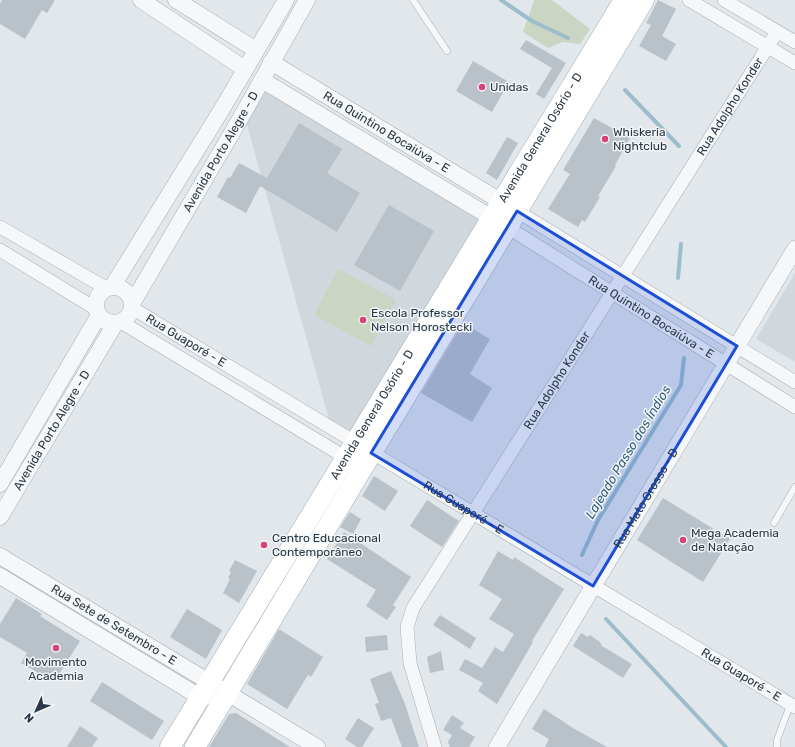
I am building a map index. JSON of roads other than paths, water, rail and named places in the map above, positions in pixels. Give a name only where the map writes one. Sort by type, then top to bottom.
[{"type":"main road","name":"Avenida General Osório - D","points":[[195,747],[228,693],[359,456],[504,215],[624,0]]},
{"type":"main road","name":"Avenida General Osório - D","points":[[504,215],[644,0]]},
{"type":"main road","name":"Avenida General Osório - D","points":[[170,747],[204,690],[359,456]]},
{"type":"street","points":[[141,0],[246,69]]},
{"type":"street","points":[[176,0],[256,50]]},
{"type":"street","name":"Avenida Porto Alegre - D","points":[[109,288],[246,69],[286,0]]},
{"type":"street","name":"Avenida Porto Alegre - D","points":[[132,305],[307,0]]},
{"type":"street","points":[[689,0],[795,63]]},
{"type":"street","points":[[724,0],[795,42]]},
{"type":"street","name":"Rua Adolpho Konder","points":[[435,747],[410,663],[408,627],[412,608],[777,32]]},
{"type":"street","name":"Rua Quintino Bocaiúva - E","points":[[272,62],[416,150],[611,293],[795,407]]},
{"type":"street","name":"Rua Quintino Bocaiúva - E","points":[[262,80],[406,167],[504,215],[622,276],[795,382]]},
{"type":"street","points":[[406,167],[416,150]]},
{"type":"street","points":[[0,227],[109,288],[123,289],[128,292],[132,305],[130,314],[118,323],[103,320],[97,312],[0,250]]},
{"type":"street","name":"Rua Mato Grosso - D","points":[[497,747],[795,249]]},
{"type":"street","points":[[97,312],[97,297],[109,288]]},
{"type":"street","name":"Rua Guaporé - E","points":[[132,305],[359,456]]},
{"type":"street","name":"Avenida Porto Alegre - D","points":[[0,484],[97,312]]},
{"type":"street","name":"Avenida Porto Alegre - D","points":[[0,516],[118,323]]},
{"type":"street","name":"Rua Guaporé - E","points":[[118,323],[359,456],[472,514],[793,703]]},
{"type":"street","name":"Rua Sete de Setembro - E","points":[[0,556],[204,690]]},
{"type":"street","name":"Rua Sete de Setembro - E","points":[[0,576],[204,690],[228,693],[316,747]]},
{"type":"lane","points":[[414,0],[447,51]]},
{"type":"lane","points":[[774,523],[795,487]]},
{"type":"lane","points":[[777,747],[777,740],[793,703]]},
{"type":"waterway","name":"Lajeado Passo dos Índios","points":[[501,0],[532,21],[568,38]]},
{"type":"waterway","name":"Lajeado Passo dos Índios","points":[[625,90],[679,146]]},
{"type":"waterway","name":"Lajeado Passo dos Índios","points":[[678,278],[681,244]]},
{"type":"waterway","name":"Lajeado Passo dos Índios","points":[[582,555],[598,520],[681,385],[684,358]]},
{"type":"waterway","name":"Lajeado Passo dos Índios","points":[[606,619],[726,747]]},
{"type":"place","name":"Unidas","points":[[482,87]]},
{"type":"place","name":"Whiskeria Nightclub","points":[[605,139]]},
{"type":"place","name":"Escola Professor Nelson Horostecki","points":[[363,320]]},
{"type":"place","name":"Mega Academia de Natação","points":[[683,540]]},
{"type":"place","name":"Centro Educacional Contemporâneo","points":[[264,545]]},
{"type":"place","name":"Movimento Academia","points":[[56,648]]}]
